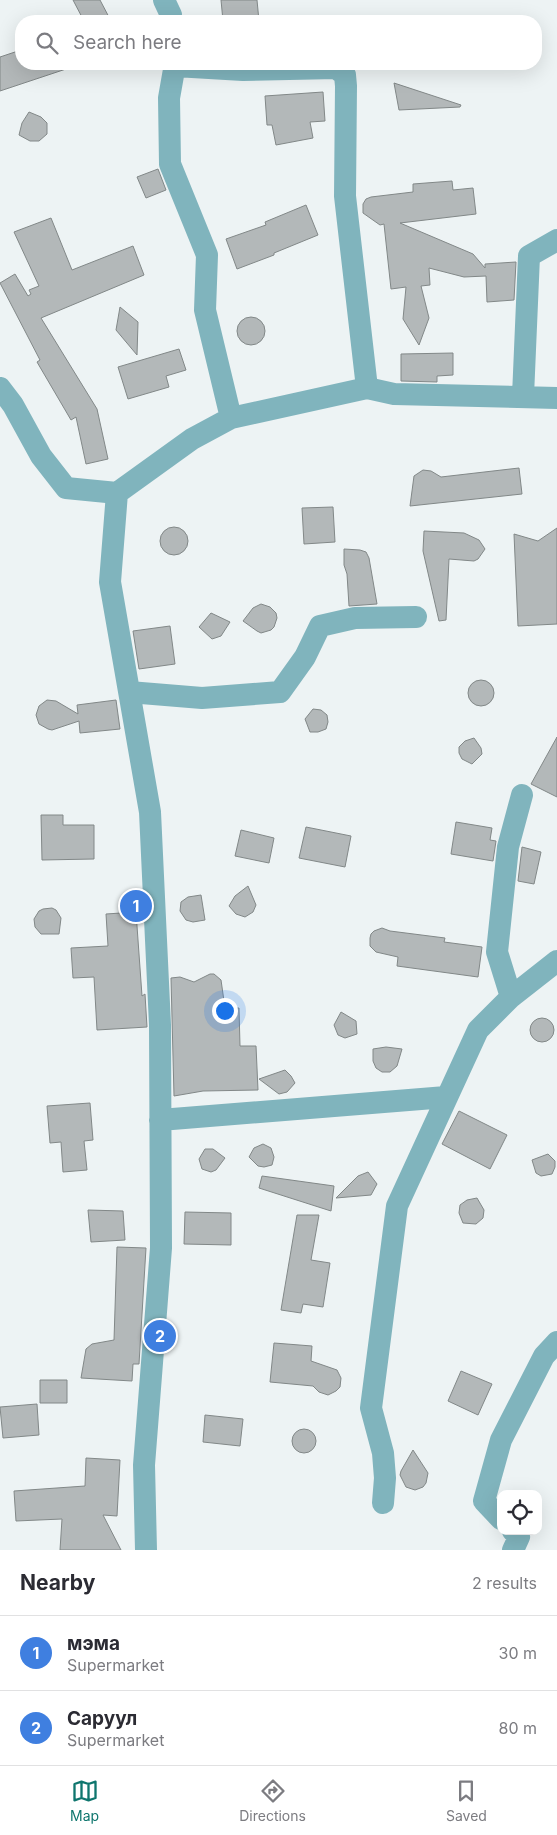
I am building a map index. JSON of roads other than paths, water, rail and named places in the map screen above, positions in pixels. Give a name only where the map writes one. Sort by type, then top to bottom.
[{"type":"street","points":[[164,0],[171,15]]},
{"type":"street","points":[[174,70],[169,98],[170,164],[207,255],[205,310],[232,418]]},
{"type":"street","points":[[338,70],[344,75],[346,86],[345,196],[367,388]]},
{"type":"street","points":[[523,396],[529,256],[557,240]]},
{"type":"street","points":[[0,388],[13,405],[41,456],[66,488],[117,493],[192,439],[232,418],[367,388],[394,394],[557,398]]},
{"type":"street","points":[[117,493],[110,582],[150,812],[160,1025],[161,1248],[144,1465],[146,1550]]},
{"type":"street","points":[[129,692],[202,698],[280,692],[305,657],[320,626],[355,618],[416,616]]},
{"type":"street","points":[[511,997],[497,952],[508,846],[522,795]]},
{"type":"street","points":[[383,1503],[385,1478],[383,1453],[371,1408],[397,1206],[478,1030],[511,997],[557,961]]},
{"type":"street","points":[[160,1120],[446,1097]]},
{"type":"street","points":[[497,1515],[484,1501],[501,1440],[544,1356],[557,1342]]},
{"type":"street","points":[[513,1550],[519,1537],[517,1535]]},
{"type":"place","name":"мэма","points":[[136,906]]},
{"type":"place","name":"Саруул","points":[[160,1336]]}]
